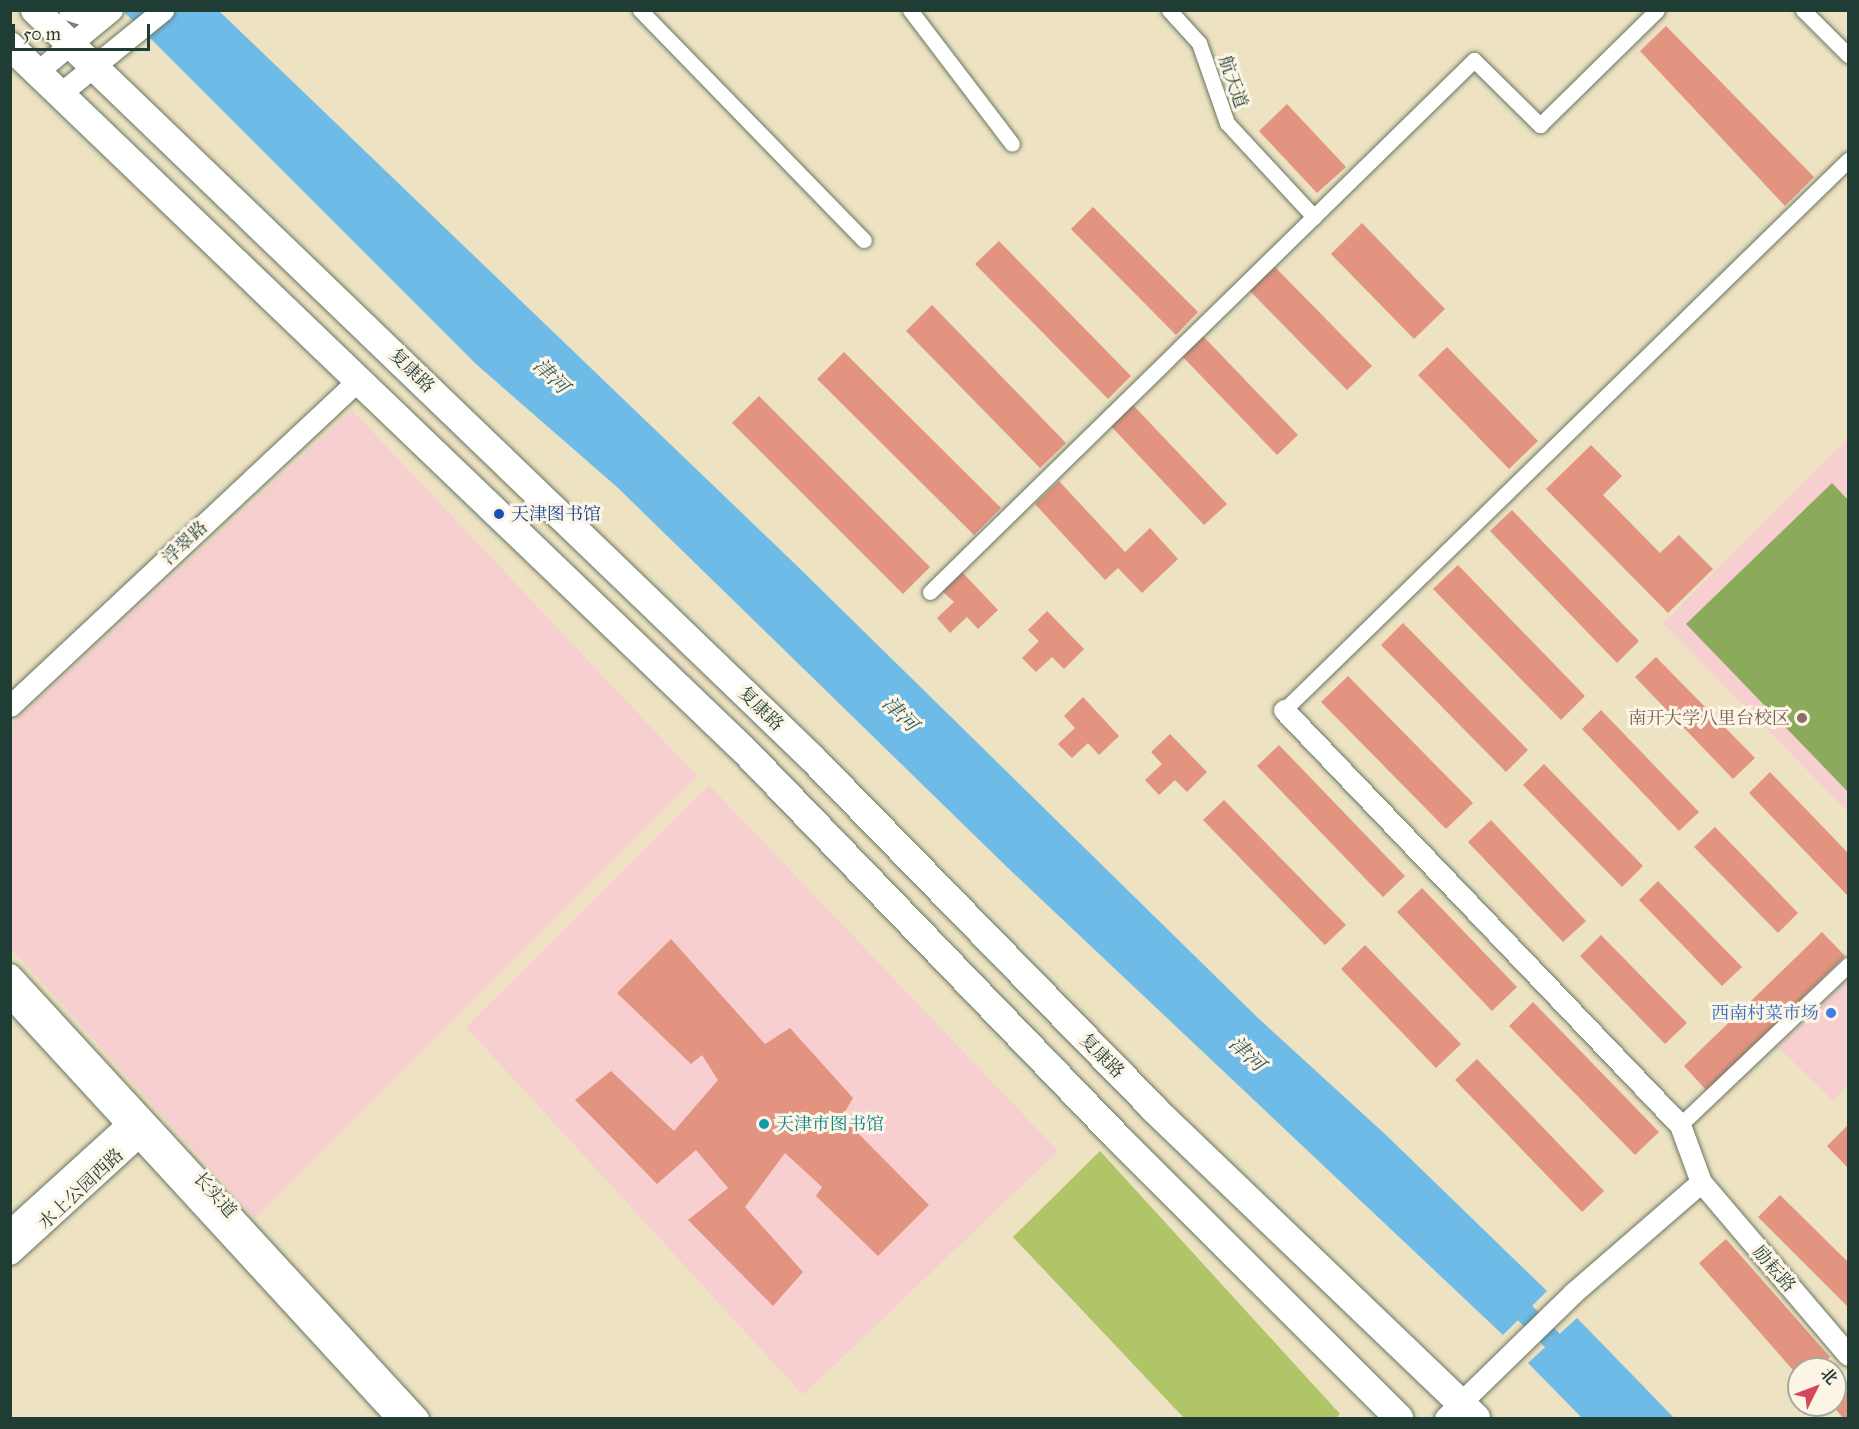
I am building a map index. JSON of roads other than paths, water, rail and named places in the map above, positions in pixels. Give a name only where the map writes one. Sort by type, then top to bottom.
[{"type":"highway","name":"复康路","points":[[35,10],[812,758],[1154,1108],[1460,1413]]},
{"type":"highway","points":[[10,46],[745,751],[1112,1131],[1399,1419]]},
{"type":"street","points":[[69,10],[87,16],[112,10]]},
{"type":"street","points":[[38,71],[69,43],[112,10]]},
{"type":"street","points":[[61,93],[163,10]]},
{"type":"street","points":[[640,10],[864,240]]},
{"type":"street","points":[[910,10],[1012,144]]},
{"type":"street","name":"航天道","points":[[1169,10],[1199,43],[1227,123],[1314,217]]},
{"type":"street","points":[[930,592],[1474,60],[1540,125],[1657,10]]},
{"type":"street","points":[[1803,10],[1848,54]]},
{"type":"street","points":[[1429,1419],[1460,1413],[1505,1358],[1573,1293],[1701,1182],[1680,1125],[1284,710],[1848,160]]},
{"type":"street","name":"浮翠路","points":[[10,706],[359,379]]},
{"type":"street","points":[[1680,1125],[1848,965]]},
{"type":"street","name":"长实道","points":[[10,974],[397,1419]]},
{"type":"street","name":"长实道","points":[[10,997],[139,1125],[418,1419]]},
{"type":"street","points":[[10,1230],[139,1125]]},
{"type":"street","name":"水上公园西路","points":[[10,1254],[139,1125]]},
{"type":"street","name":"励耘路","points":[[1701,1182],[1848,1355]]},
{"type":"water","points":[[123,11],[219,11],[793,562],[1257,1017],[1386,1135],[1547,1291],[1503,1335],[1008,868],[617,487],[476,364]]},
{"type":"water","points":[[1577,1318],[1674,1418],[1582,1418],[1528,1363]]},
{"type":"waterway","name":"津河","points":[[1506,1294],[1570,1358]]},
{"type":"place","name":"天津图书馆","points":[[499,514]]},
{"type":"place","name":"南开大学八里台校区","points":[[1802,718]]},
{"type":"place","name":"西南村菜市场","points":[[1831,1013]]},
{"type":"place","name":"天津市图书馆","points":[[764,1124]]}]
